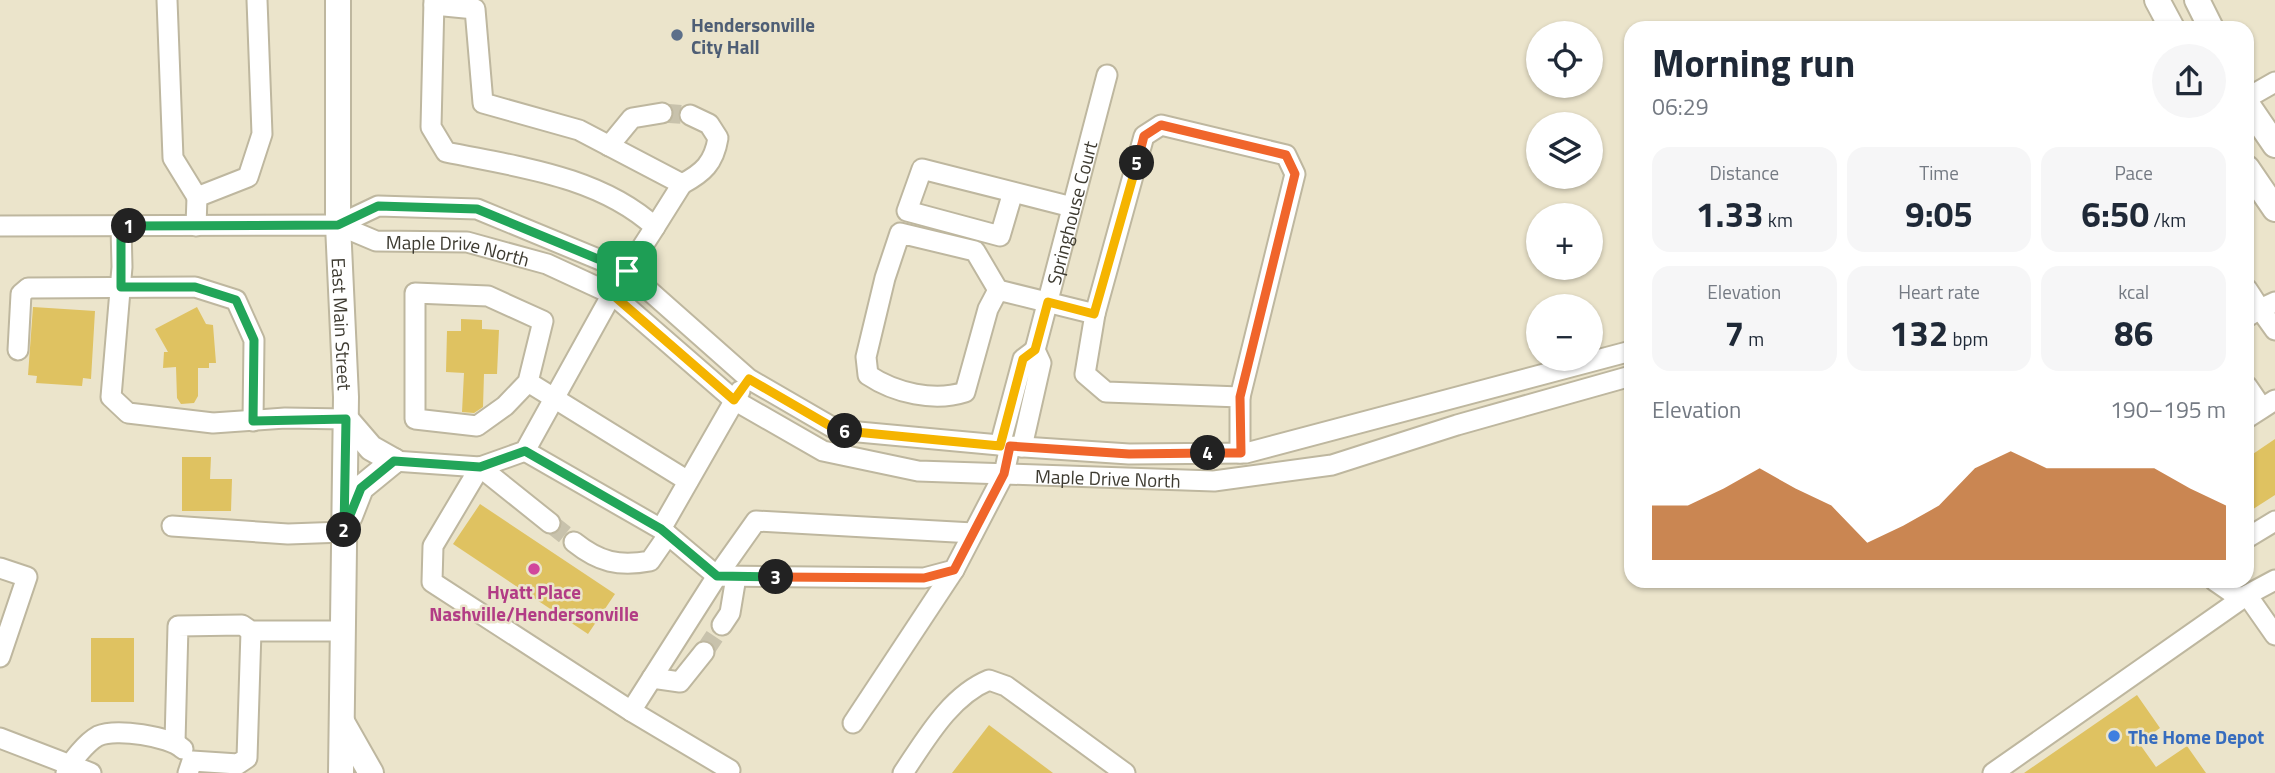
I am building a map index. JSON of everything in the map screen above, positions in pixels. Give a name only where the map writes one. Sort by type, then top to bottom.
[{"type":"main road","name":"East Main Street","points":[[338,0],[338,225],[346,419],[341,773]]},
{"type":"main road","points":[[2157,0],[2168,21]]},
{"type":"main road","points":[[2197,0],[2208,21]]},
{"type":"main road","points":[[2254,114],[2275,145]]},
{"type":"main road","points":[[2254,178],[2275,209]]},
{"type":"main road","points":[[344,532],[361,488],[394,461],[371,448],[346,419]]},
{"type":"main road","points":[[341,722],[371,773]]},
{"type":"street","points":[[167,0],[173,158],[198,197],[196,226]]},
{"type":"street","points":[[198,197],[248,177],[262,134],[257,0]]},
{"type":"street","points":[[656,227],[640,213],[572,179],[446,152],[431,127],[434,3],[475,9],[483,103],[579,130],[682,184]]},
{"type":"street","name":"Springhouse Court","points":[[853,723],[954,570],[1004,474],[1010,446],[1041,363],[1035,350],[1107,75]]},
{"type":"street","points":[[2254,94],[2275,82]]},
{"type":"street","points":[[609,146],[632,118],[662,113]]},
{"type":"street","points":[[394,461],[480,467],[525,451],[612,294],[682,184],[704,172],[716,154],[718,138],[709,124],[690,115]]},
{"type":"street","points":[[1240,397],[1107,392],[1085,374],[1094,314],[1144,136],[1161,125],[1286,155],[1295,174],[1240,397],[1247,478]]},
{"type":"street","points":[[1013,192],[1000,236],[907,211],[922,169],[1013,192],[1072,207]]},
{"type":"street","name":"Maple Drive North","points":[[338,225],[378,206],[477,209],[627,271],[749,379],[837,430],[1129,454],[1243,453],[1624,353]]},
{"type":"street","points":[[0,226],[338,225]]},
{"type":"street","name":"Maple Drive North","points":[[338,225],[376,241],[467,242],[547,264],[612,294],[734,400],[822,452],[918,471],[1214,481],[1247,478],[1332,464],[1624,378]]},
{"type":"street","points":[[121,226],[121,287],[111,397],[128,413],[213,424],[346,419]]},
{"type":"street","points":[[998,290],[988,309],[965,392],[945,398],[886,387],[868,375],[866,357],[884,278],[900,233],[975,251],[998,290],[1094,314]]},
{"type":"street","points":[[18,350],[21,294],[28,288],[195,287],[236,300],[254,340],[253,421]]},
{"type":"street","points":[[415,293],[488,296],[543,321],[528,382],[505,406],[477,426],[415,419],[415,293]]},
{"type":"street","points":[[2261,309],[2275,330]]},
{"type":"street","points":[[574,542],[588,553],[624,566],[650,561],[688,481],[749,379]]},
{"type":"street","points":[[528,382],[553,400],[688,481]]},
{"type":"street","points":[[1449,400],[1457,425]]},
{"type":"street","points":[[525,451],[665,532],[726,577],[924,578],[954,570]]},
{"type":"street","points":[[480,467],[550,523]]},
{"type":"street","points":[[480,467],[433,546],[432,582],[631,711],[730,770]]},
{"type":"street","points":[[631,711],[726,577],[756,521],[973,533]]},
{"type":"street","points":[[2254,534],[2275,521]]},
{"type":"street","points":[[172,526],[288,534],[344,532]]},
{"type":"street","points":[[0,568],[27,577],[0,657]]},
{"type":"street","points":[[722,625],[730,613],[726,577]]},
{"type":"street","points":[[1993,773],[2244,597],[2275,580]]},
{"type":"street","points":[[2228,588],[2244,597],[2275,635]]},
{"type":"street","points":[[250,631],[247,758],[238,764],[190,767],[176,742],[178,625],[242,625],[250,631],[343,631]]},
{"type":"street","points":[[652,678],[680,682],[704,652]]},
{"type":"street","points":[[903,773],[935,726],[970,688],[989,680],[1006,686],[1125,773]]},
{"type":"street","points":[[67,769],[98,736],[124,733],[176,742]]},
{"type":"street","points":[[0,738],[67,769],[92,773]]},
{"type":"building","points":[[33,307],[95,311],[91,379],[83,378],[82,386],[36,383],[37,376],[28,375]]},
{"type":"building","points":[[197,307],[206,324],[213,325],[216,363],[209,363],[209,368],[198,368],[198,396],[194,403],[181,404],[177,398],[176,367],[163,368],[164,352],[168,352],[155,329]]},
{"type":"building","points":[[461,319],[482,320],[482,329],[499,330],[497,374],[484,374],[483,407],[474,413],[462,412],[464,373],[446,372],[447,331],[461,331]]},
{"type":"building","points":[[2275,439],[2275,495],[2254,508],[2254,453]]},
{"type":"building","points":[[182,457],[211,457],[210,479],[232,479],[231,511],[182,511]]},
{"type":"building","name":"Hyatt Place Nashville/Hendersonville","points":[[480,504],[615,594],[588,634],[453,544]]},
{"type":"building","points":[[91,638],[134,638],[134,702],[91,702]]},
{"type":"building","name":"The Home Depot","points":[[2137,695],[2160,728],[2139,743],[2156,767],[2187,746],[2206,773],[2024,773]]},
{"type":"building","points":[[989,725],[1053,773],[952,773]]},
{"type":"tunnel","points":[[662,113],[690,115]]},
{"type":"tunnel","points":[[550,523],[574,542]]},
{"type":"tunnel","points":[[704,652],[722,625]]},
{"type":"place","name":"Hendersonville City Hall","points":[[677,35]]},
{"type":"place","name":"Hyatt Place Nashville/Hendersonville","points":[[534,569]]},
{"type":"place","name":"The Home Depot","points":[[2114,736]]},
{"type":"route","points":[[1161,125],[1286,155],[1295,174],[1240,397],[1241,453],[1129,454],[1010,446],[1004,474],[954,570],[924,578],[717,576],[661,529],[525,451],[480,467],[394,461],[373,475],[361,488],[344,532],[346,419],[285,418],[253,421],[254,340],[236,300],[195,287],[121,287],[121,226],[338,225],[378,206],[477,209],[627,271],[612,294],[734,400],[749,379],[837,430],[1000,446],[1023,359],[1035,350],[1048,302],[1094,314],[1144,136],[1161,125]]}]
